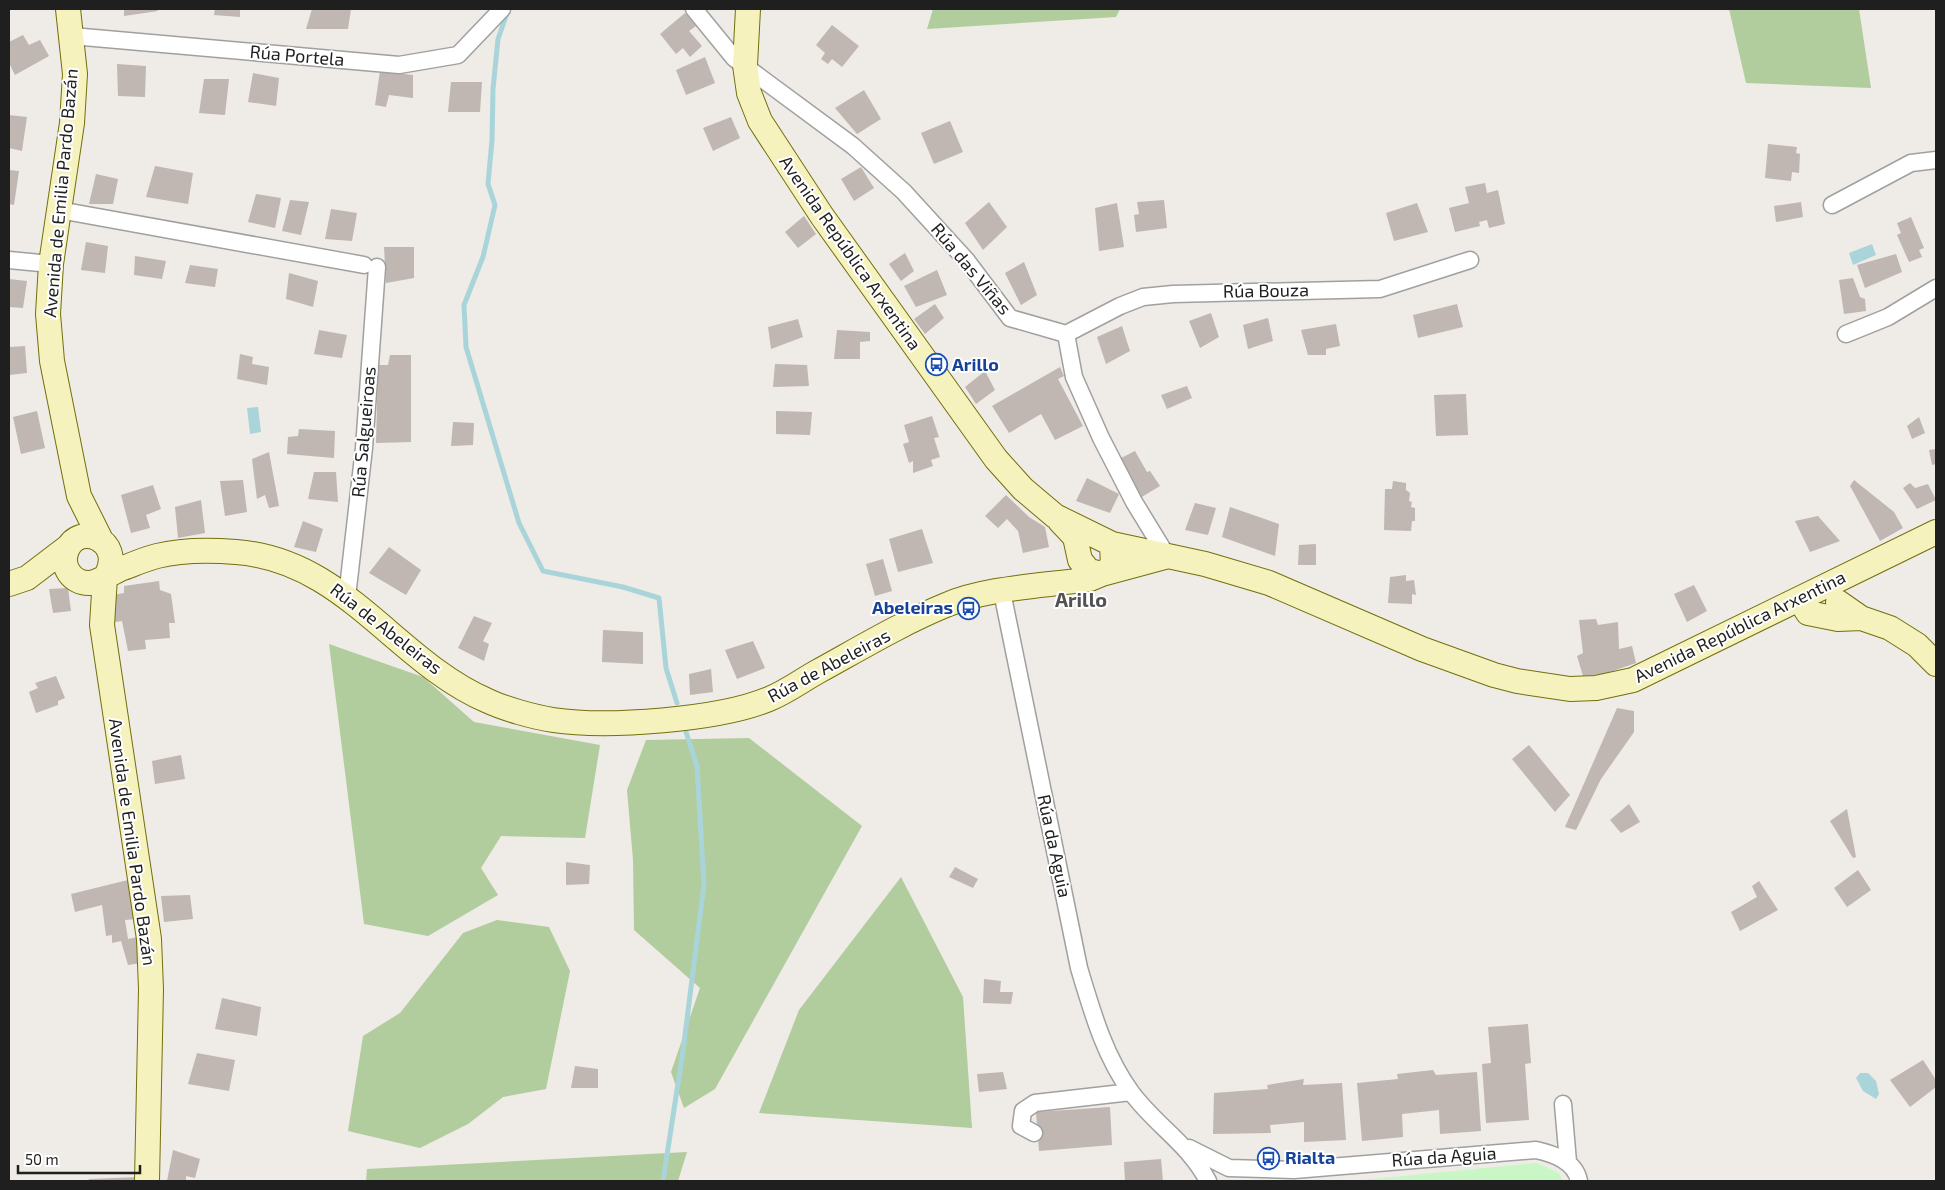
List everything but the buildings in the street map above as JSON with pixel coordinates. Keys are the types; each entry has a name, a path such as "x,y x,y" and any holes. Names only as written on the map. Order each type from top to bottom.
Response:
{"street":[{"name":"Avenida de Emilia Pardo Bazán","path":"68,9 75,74 72,123 51,264 48,314 52,361 79,496 104,542"},
{"name":"Rúa Portela","path":"72,36 399,65 458,55 502,9"},
{"name":"Rúa das Viñas","path":"694,9 730,55 853,146 904,192 967,261 1010,318 1066,334"},
{"name":"Avenida República Arxentina","path":"748,9 745,66 749,93 760,121 822,216 996,459 1023,489 1055,516 1075,537 1080,560"},
{"path":"1832,205 1911,163 1936,160"},
{"name":"Rúa Salgueiroas","path":"59,210 371,266 364,448 347,597"},
{"path":"9,260 51,264"},
{"name":"Rúa Bouza","path":"1066,334 1120,306 1143,297 1173,294 1380,289 1470,260"},
{"path":"1846,334 1888,317 1936,288"},
{"path":"1066,334 1074,377 1101,438 1134,502 1167,556"},
{"name":"Avenida de Emilia Pardo Bazán","path":"71,544 79,496"},
{"name":"Avenida República Arxentina","path":"1055,516 1108,542 1204,564 1261,580 1422,649 1494,675 1517,681 1570,689 1596,688 1633,680 1799,599 1830,601 1936,532"},
{"path":"86,536 104,542 112,559 106,575 95,582 77,580 18,581 71,544 86,536"},
{"name":"Rúa de Abeleiras","path":"104,542 122,551 158,556"},
{"path":"1080,560 1089,571 1102,574 1113,566 1108,542"},
{"name":"Rúa de Abeleiras","path":"1032,587 1108,542"},
{"path":"71,544 66,552 66,568 77,580"},
{"name":"Rúa de Abeleiras","path":"106,575 158,556 190,552 237,552 273,559 322,579 347,597 432,668 488,702 550,720 592,724 668,719 717,713 768,699 850,654 948,604 1002,592 1090,579 1102,574"},
{"name":"Avenida República Arxentina","path":"1102,574 1167,556"},
{"name":"Avenida de Emilia Pardo Bazán","path":"106,575 102,625 149,939 151,989 147,1181"},
{"name":"Avenida de Emilia Pardo Bazán","path":"77,580 88,595 102,625"},
{"name":"Rúa da Aguia","path":"1002,592 1079,968 1093,1015 1110,1057 1131,1092 1184,1146 1208,1181"},
{"path":"1799,599 1808,614 1830,601 1861,618 1890,628 1918,645 1936,664"},
{"path":"1034,1133 1022,1126 1023,1111 1035,1103 1131,1092"},
{"path":"1563,1104 1568,1162 1579,1181"},
{"name":"Rúa da Aguia","path":"1184,1146 1236,1175 1536,1150 1550,1153 1568,1162"},
{"name":"Rúa da Aguia","path":"1278,1181 1294,1170"}],"green space":[{"path":"933,9 1120,9 1116,17 927,29"},
{"path":"1729,9 1859,9 1871,88 1746,83"},
{"path":"329,644 423,677 474,722 600,745 585,838 501,836 481,868 498,895 428,936 364,924"},
{"path":"749,738 862,826 715,1089 684,1108 671,1072 700,988 634,930 633,860 627,790 646,740"},
{"path":"901,877 963,997 972,1128 759,1113 799,1010"},
{"path":"497,920 549,927 570,971 546,1089 503,1097 468,1124 420,1148 348,1131 363,1036 400,1013 463,933"},
{"path":"687,1152 678,1181 366,1181 367,1169"},
{"path":"1537,1163 1559,1173 1563,1181 1352,1181"}],"water":[{"path":"1872,244 1876,255 1853,265 1849,253"},
{"path":"258,407 261,432 250,434 247,408"},
{"path":"1860,1073 1868,1073 1876,1081 1879,1094 1876,1099 1863,1091 1856,1078"}],"waterway":[{"path":"506,16 498,39 493,89 492,140 488,184 495,205 483,257 464,305 466,347 519,523 543,571 623,587 659,598 666,668 677,703"},
{"path":"663,1181 683,1051 704,884 697,766 686,732"}],"place":[{"name":"Arillo","path":"936,365"},
{"name":"Abeleiras","path":"969,608"},
{"name":"Rialta","path":"1269,1158"}],"district":[{"name":"Arillo","path":"1081,600"}]}
